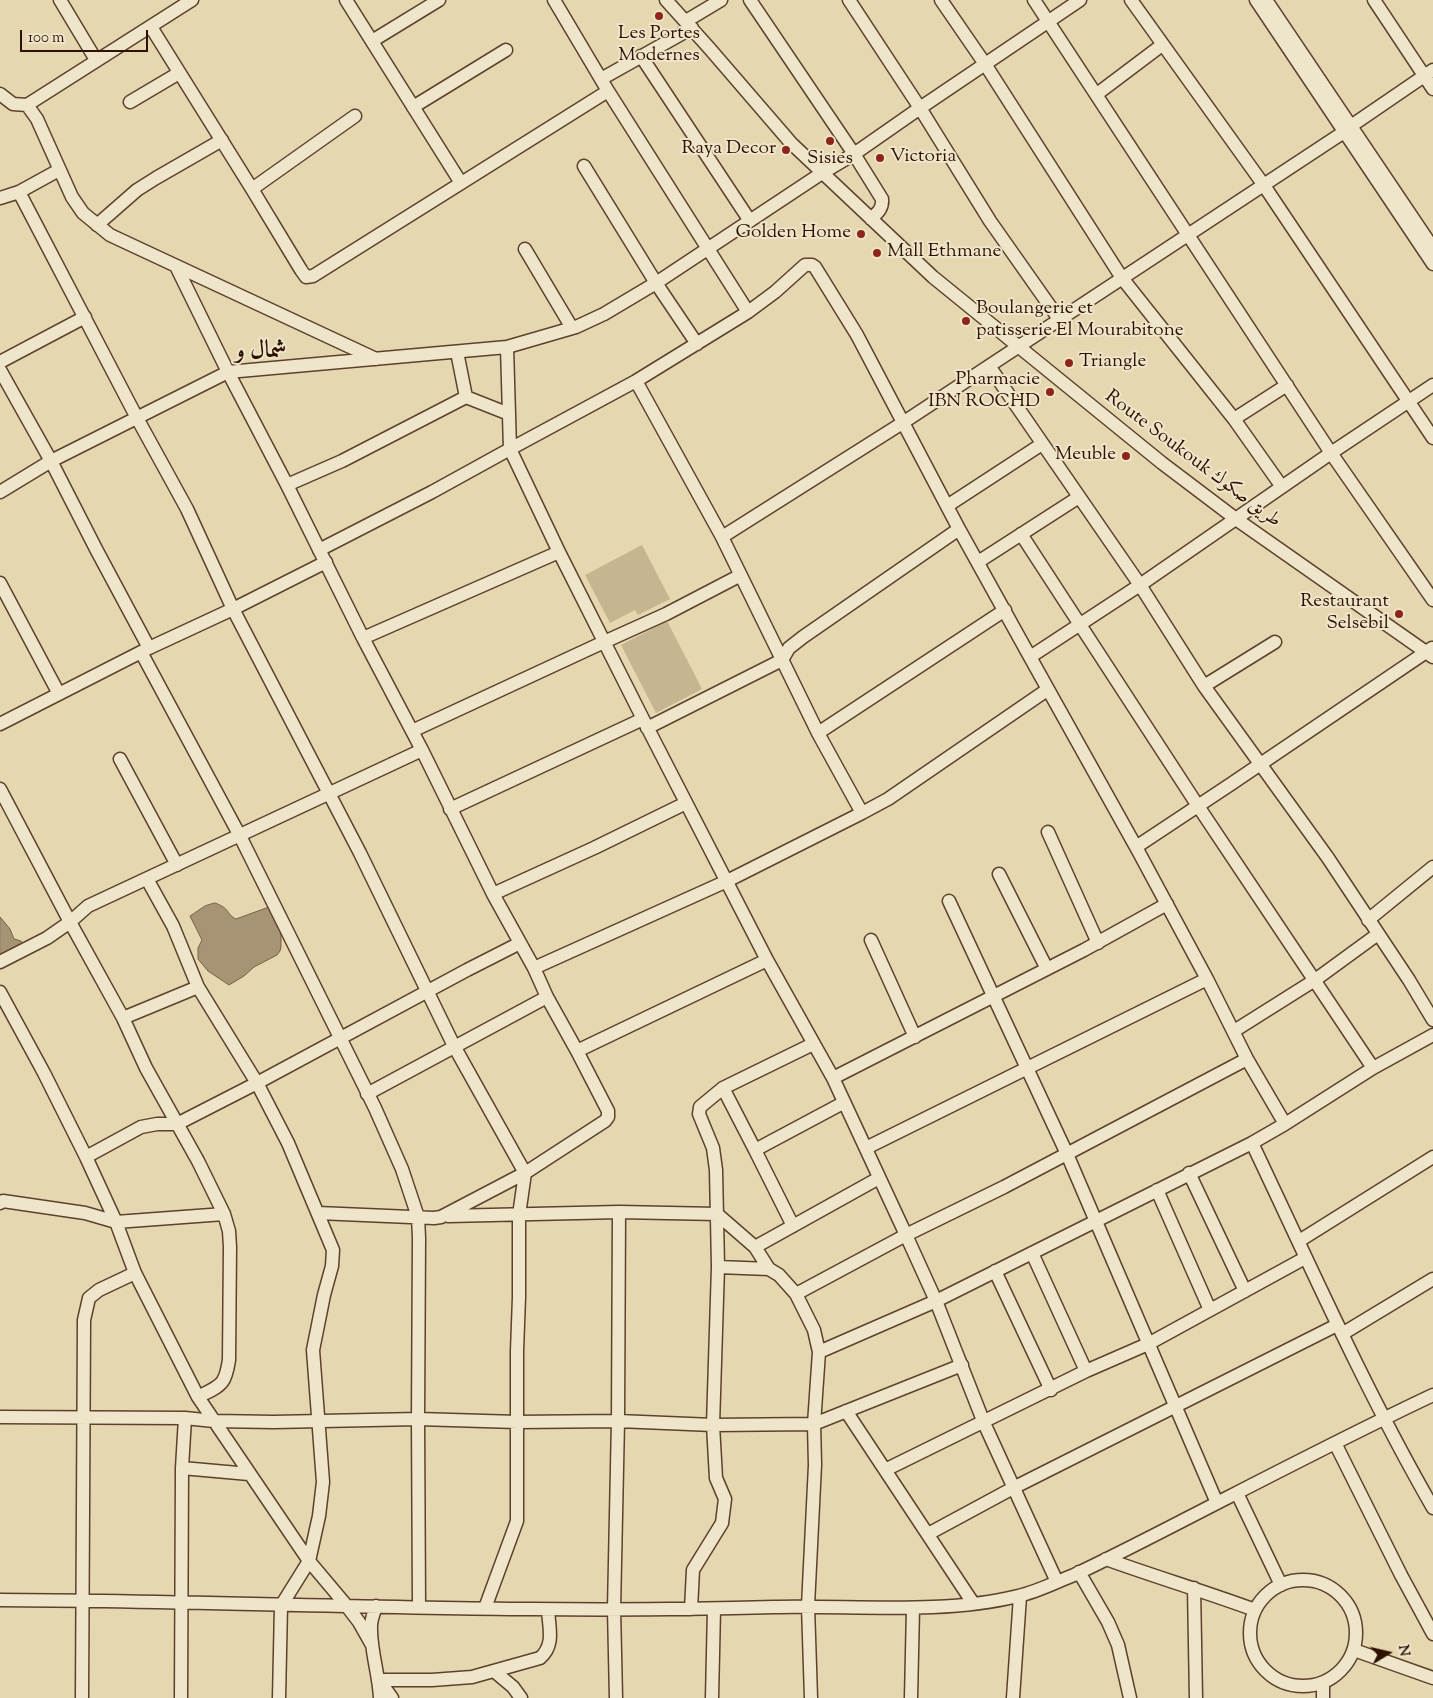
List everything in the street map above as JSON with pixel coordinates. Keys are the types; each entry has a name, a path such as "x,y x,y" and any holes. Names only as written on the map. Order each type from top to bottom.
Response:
{"street":[{"path":"60,0 96,60"},
{"path":"346,0 461,183"},
{"path":"372,42 439,0"},
{"path":"554,0 608,91 748,312"},
{"name":"Route Soukouk طريق صكوك","path":"666,0 689,24 791,143 933,277 1118,428 1236,519 1431,652"},
{"path":"601,79 641,56 721,0"},
{"path":"750,0 854,154 882,199 881,209 871,219"},
{"path":"849,0 920,108 990,220 1059,319"},
{"path":"941,0 1122,278 1234,419 1282,487"},
{"path":"1034,0 1332,453 1433,600"},
{"path":"0,492 51,461 228,372 507,347 572,328 604,314 854,154 1080,0"},
{"path":"1131,0 1263,184 1433,438"},
{"path":"1256,0 1433,248"},
{"path":"1266,0 1433,264"},
{"path":"1374,0 1429,73 1433,89"},
{"path":"0,94 14,104 27,105 150,27 184,2"},
{"path":"150,27 306,277 310,277 608,91"},
{"path":"1097,94 1162,45"},
{"path":"413,107 506,50"},
{"path":"641,56 750,221"},
{"path":"130,102 180,73"},
{"path":"722,537 904,422 1189,235 1429,73"},
{"path":"27,105 37,119 72,197 83,213 110,235 377,359"},
{"path":"252,189 356,116"},
{"path":"97,225 137,190 222,140"},
{"path":"584,166 697,344"},
{"path":"0,198 18,192 59,170"},
{"path":"18,192 85,317 136,418 187,509 233,609 330,794 454,1046 525,1173 520,1215 517,1422 518,1521 485,1608"},
{"path":"525,249 572,328"},
{"path":"319,550 432,492 636,381 748,312 805,265 815,266 858,335 959,529 1136,847 1207,979 1247,1059 1285,1124"},
{"path":"176,266 363,638 422,750 492,894 534,968 547,997 608,1111 608,1117 605,1121 525,1173 446,1216"},
{"path":"0,362 85,317"},
{"path":"507,347 510,449 645,724 767,960 833,1078 936,1301 984,1423 1058,1582"},
{"path":"457,352 466,397"},
{"path":"989,366 1140,586 1204,686 1328,858 1433,1020"},
{"path":"0,370 51,461 96,549 368,1094 402,1170 418,1217 420,1238 418,1419 419,1607"},
{"path":"636,381 722,537 818,734 862,813"},
{"path":"1234,419 1287,385"},
{"path":"1030,657 1140,586 1408,400 1433,385"},
{"path":"287,485 342,461 466,397 509,414"},
{"path":"947,506 1042,444"},
{"path":"978,562 1079,497"},
{"path":"450,809 551,763 645,724 782,660 789,648 798,640 959,529"},
{"path":"1021,534 1198,806 1373,1068"},
{"path":"363,638 559,552"},
{"path":"0,724 145,650 233,609 326,562"},
{"path":"412,731 666,614 740,576"},
{"path":"0,583 60,694"},
{"path":"818,734 1005,610"},
{"path":"1204,686 1275,642"},
{"path":"1136,847 1431,652"},
{"path":"534,968 727,881 888,799 1047,690"},
{"path":"0,962 47,938 70,922 88,906 422,750"},
{"path":"120,759 177,865"},
{"path":"0,790 122,1018 146,1068 198,1161 224,1214 229,1231 230,1248 229,1360 226,1376 222,1383 198,1397"},
{"path":"492,894 594,848 686,803"},
{"path":"1048,832 1098,943"},
{"path":"1368,920 1433,867"},
{"path":"1000,874 1047,970"},
{"path":"147,879 173,926 198,988 257,1083 288,1143 333,1250 332,1266 313,1350 323,1482 319,1516 309,1561 281,1606 279,1698"},
{"path":"949,901 1067,1154 1217,1503"},
{"path":"833,1078 1047,970 1167,904"},
{"path":"1234,1031 1314,980 1378,934"},
{"path":"871,940 915,1037"},
{"path":"86,1157 141,1127 157,1124 177,1124 520,943"},
{"path":"577,1051 767,960"},
{"path":"866,1148 1207,979"},
{"path":"122,1018 198,988"},
{"path":"0,992 44,1073 86,1157 116,1222 136,1273 198,1397 309,1561 359,1622 372,1645"},
{"path":"368,1094 547,997"},
{"path":"819,1352 936,1301 1252,1143 1373,1068 1433,1035"},
{"path":"691,1609 693,1570 722,1523 725,1499 716,1478 713,1424 718,1267 715,1159 713,1148 699,1114 700,1107 723,1088 814,1044"},
{"path":"796,1294 1247,1059"},
{"path":"723,1088 793,1226"},
{"path":"755,1150 843,1103"},
{"path":"1252,1143 1340,1330 1407,1463 1433,1508"},
{"path":"1298,1241 1433,1157"},
{"path":"1189,1173 1245,1291"},
{"path":"755,1247 879,1178"},
{"path":"1157,1190 1210,1310"},
{"path":"1,1201 85,1213 116,1222 224,1214"},
{"path":"318,1213 434,1218 446,1216 619,1212 717,1214 755,1247 769,1269 779,1275 796,1294 814,1330 819,1352 814,1424 815,1465 808,1606 811,1698"},
{"path":"616,1698 614,1609 618,1422 619,1212"},
{"path":"1032,1253 1086,1371"},
{"path":"886,1470 1051,1390 1086,1371 1148,1344 1305,1258"},
{"path":"718,1267 769,1269"},
{"path":"995,1271 1051,1390"},
{"path":"82,1698 84,1320 89,1298 99,1290 136,1273"},
{"path":"928,1534 1015,1487 1175,1408 1340,1330 1433,1279"},
{"path":"0,1417 185,1418 214,1421 274,1422 418,1419 517,1422 814,1424 962,1365"},
{"path":"0,1600 83,1600 281,1606 346,1605 548,1610 714,1609 808,1606 913,1608 973,1603 1020,1596 1058,1582 1433,1395"},
{"path":"846,1412 973,1603"},
{"path":"181,1698 182,1468 185,1418"},
{"path":"1335,1443 1400,1575 1433,1634"},
{"path":"182,1468 249,1474"},
{"path":"1237,1493 1280,1584"},
{"path":"1106,1559 1255,1610"},
{"path":"1079,1572 1108,1622 1118,1645 1130,1698"},
{"path":"1294,1580 1321,1583 1333,1589 1344,1598 1351,1610 1355,1623 1356,1637 1354,1650 1342,1670 1333,1678 1323,1683 1307,1687 1291,1686 1276,1680 1264,1670 1255,1657 1250,1641 1250,1625 1255,1610 1261,1599 1280,1584 1294,1580"},
{"path":"1194,1588 1196,1698"},
{"path":"1013,1698 1020,1596"},
{"path":"376,1606 371,1626 380,1698"},
{"path":"911,1698 913,1608"},
{"path":"712,1698 714,1609"},
{"path":"379,1680 432,1680 472,1677 540,1658 548,1651 550,1640 548,1610"},
{"path":"1354,1650 1433,1678"},
{"path":"494,1672 513,1687 521,1698"},
{"path":"379,1680 392,1698"},
{"path":"1323,1683 1323,1698"}],"shaded area":[{"path":"642,545 670,599 638,615 635,610 610,623 585,575"},
{"path":"667,621 702,689 656,713 621,645"},
{"path":"215,903 226,909 236,919 269,907 281,926 281,947 277,955 254,967 229,985 208,971 198,959 198,948 202,940 190,916 205,906"},
{"path":"0,917 10,929 14,939 24,944 0,958"}],"place":[{"name":"Les Portes Modernes","path":"659,16"},
{"name":"Sisies","path":"830,141"},
{"name":"Raya Decor","path":"786,150"},
{"name":"Victoria","path":"880,158"},
{"name":"Golden Home","path":"861,234"},
{"name":"Mall Ethmane","path":"877,253"},
{"name":"Boulangerie et patisserie El Mourabitone","path":"966,321"},
{"name":"Triangle","path":"1069,363"},
{"name":"Pharmacie IBN ROCHD","path":"1050,392"},
{"name":"Meuble","path":"1126,456"},
{"name":"Restaurant Selsebil","path":"1399,614"}],"district":[{"name":"شمال و","path":"261,353"}]}
